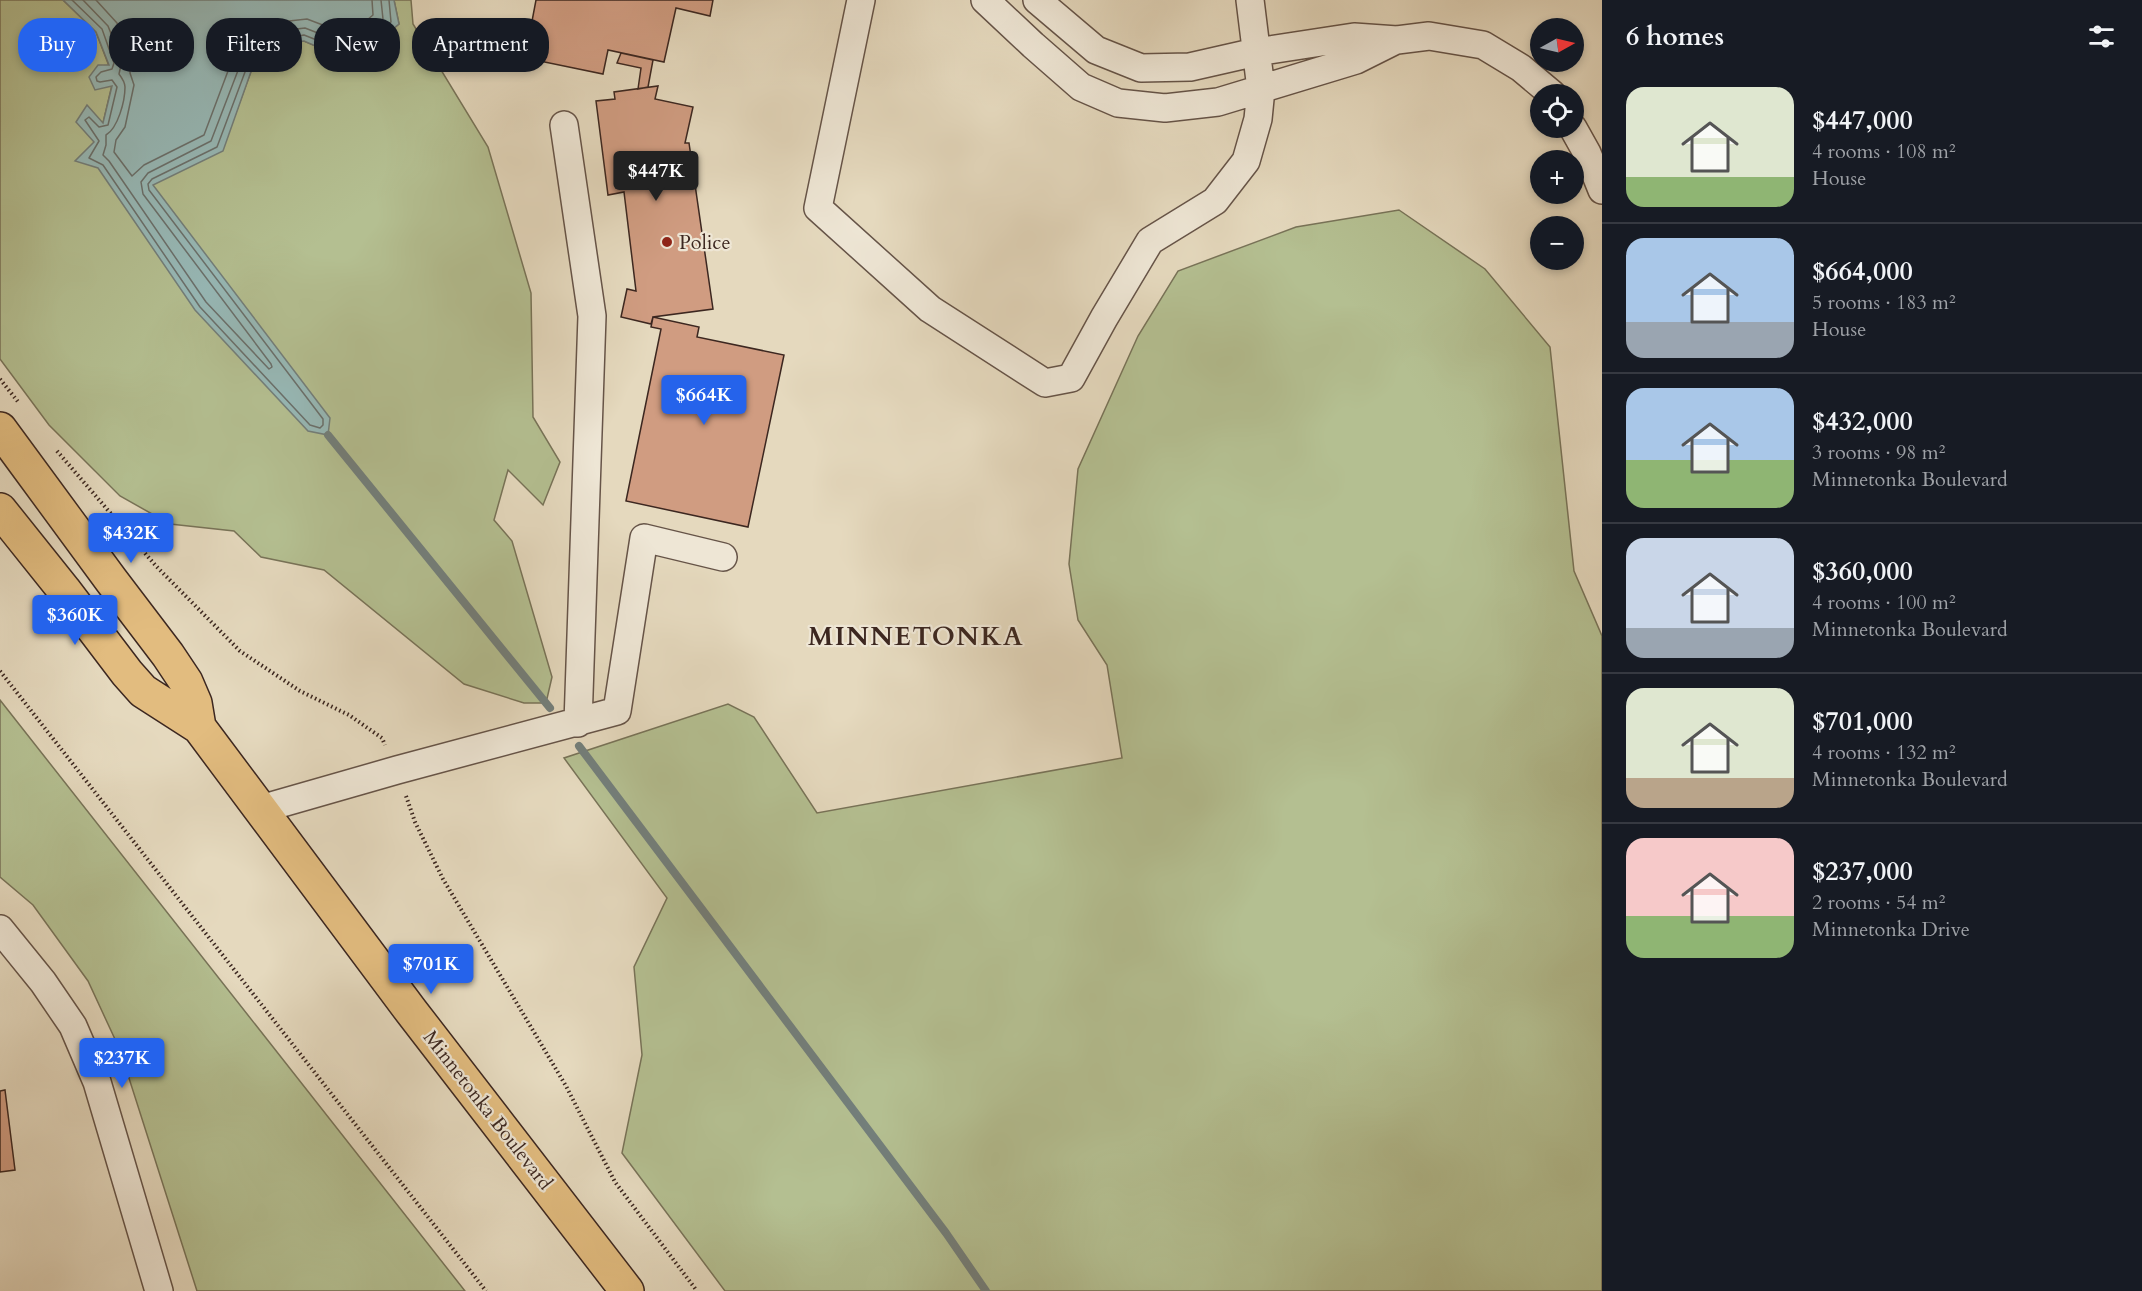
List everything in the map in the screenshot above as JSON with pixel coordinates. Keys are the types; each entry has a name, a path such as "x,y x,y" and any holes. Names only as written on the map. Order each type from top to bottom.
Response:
{"main road":[{"name":"Minnetonka Boulevard","path":"13,420 111,580 186,682 195,703 199,727"},
{"name":"Minnetonka Boulevard","path":"0,510 143,691 199,727 411,1011 627,1291"}],"street":[{"path":"861,0 818,208 930,309 1045,383 1071,378 1150,241 1215,201 1246,161 1258,119 1261,89 1250,0"},
{"path":"985,0 1081,87 1118,103 1165,108 1218,102 1356,60 1397,39"},
{"path":"1037,0 1096,50 1141,68 1190,67 1256,52 1354,37 1397,39 1429,36 1483,45 1521,68 1540,84"},
{"path":"564,124 592,316 578,723"},
{"path":"1579,138 1602,190"},
{"path":"261,809 617,711 644,538 723,557"},
{"path":"0,929 43,981 73,1026 97,1082 159,1291"}],"path":[{"path":"0,379 13,420"},
{"path":"51,444 156,566 240,651 300,691 349,715 382,738 397,770 415,822 443,879 566,1086 615,1182 697,1291"},
{"path":"0,671 486,1291"}],"green space":[{"path":"0,0 63,0 82,18 18,18 18,72 97,72 97,35 109,66 112,85 103,123 76,122 222,151 251,72 302,72 302,41 314,45 314,72 400,72 400,18 398,18 394,0 411,0 412,72 442,72 488,147 531,293 533,417 560,462 543,505 508,470 494,520 512,541 552,677 546,703 524,703 464,684 324,570 261,557 234,531 170,524 120,496 49,425 0,359"},
{"path":"1399,210 1485,269 1550,347 1574,571 1602,636 1602,1291 725,1291 622,1153 642,1055 634,967 667,898 564,758 728,704 754,717 817,813 1122,758 1107,665 1078,620 1069,564 1078,469 1138,336 1178,271 1296,227"},
{"path":"0,700 465,1291 197,1291 120,1050 88,981 33,905 0,877"}],"water":[{"path":"63,0 394,0 398,18 314,18 314,45 302,41 302,18 206,18 206,72 251,72 223,151 153,185 330,418 328,435 308,431 195,310 98,168 75,161 94,142 76,122 87,105 103,123 112,86 95,90 89,77 93,72 97,72 98,65 109,65 97,35 97,18 82,18"}],"building":[{"path":"536,0 713,0 710,16 676,8 664,62 608,50 603,74 549,63 549,18 533,18"},
{"path":"621,53 653,60 648,87 638,89 641,68 617,63"},
{"name":"Police","path":"658,86 655,99 693,107 685,143 689,143 713,309 653,317 651,324 621,317 627,289 636,291 624,192 608,195 596,101 615,99 614,92"},
{"path":"653,317 699,327 697,337 784,355 748,527 626,501 661,329 651,327"},
{"path":"5,1090 15,1170 0,1172 0,1091"}],"waterway":[{"path":"328,435 550,708"},
{"path":"579,746 946,1233 986,1291"}],"place":[{"name":"Police","path":"667,242"}],"district":[{"name":"MINNETONKA","path":"916,636"}]}
